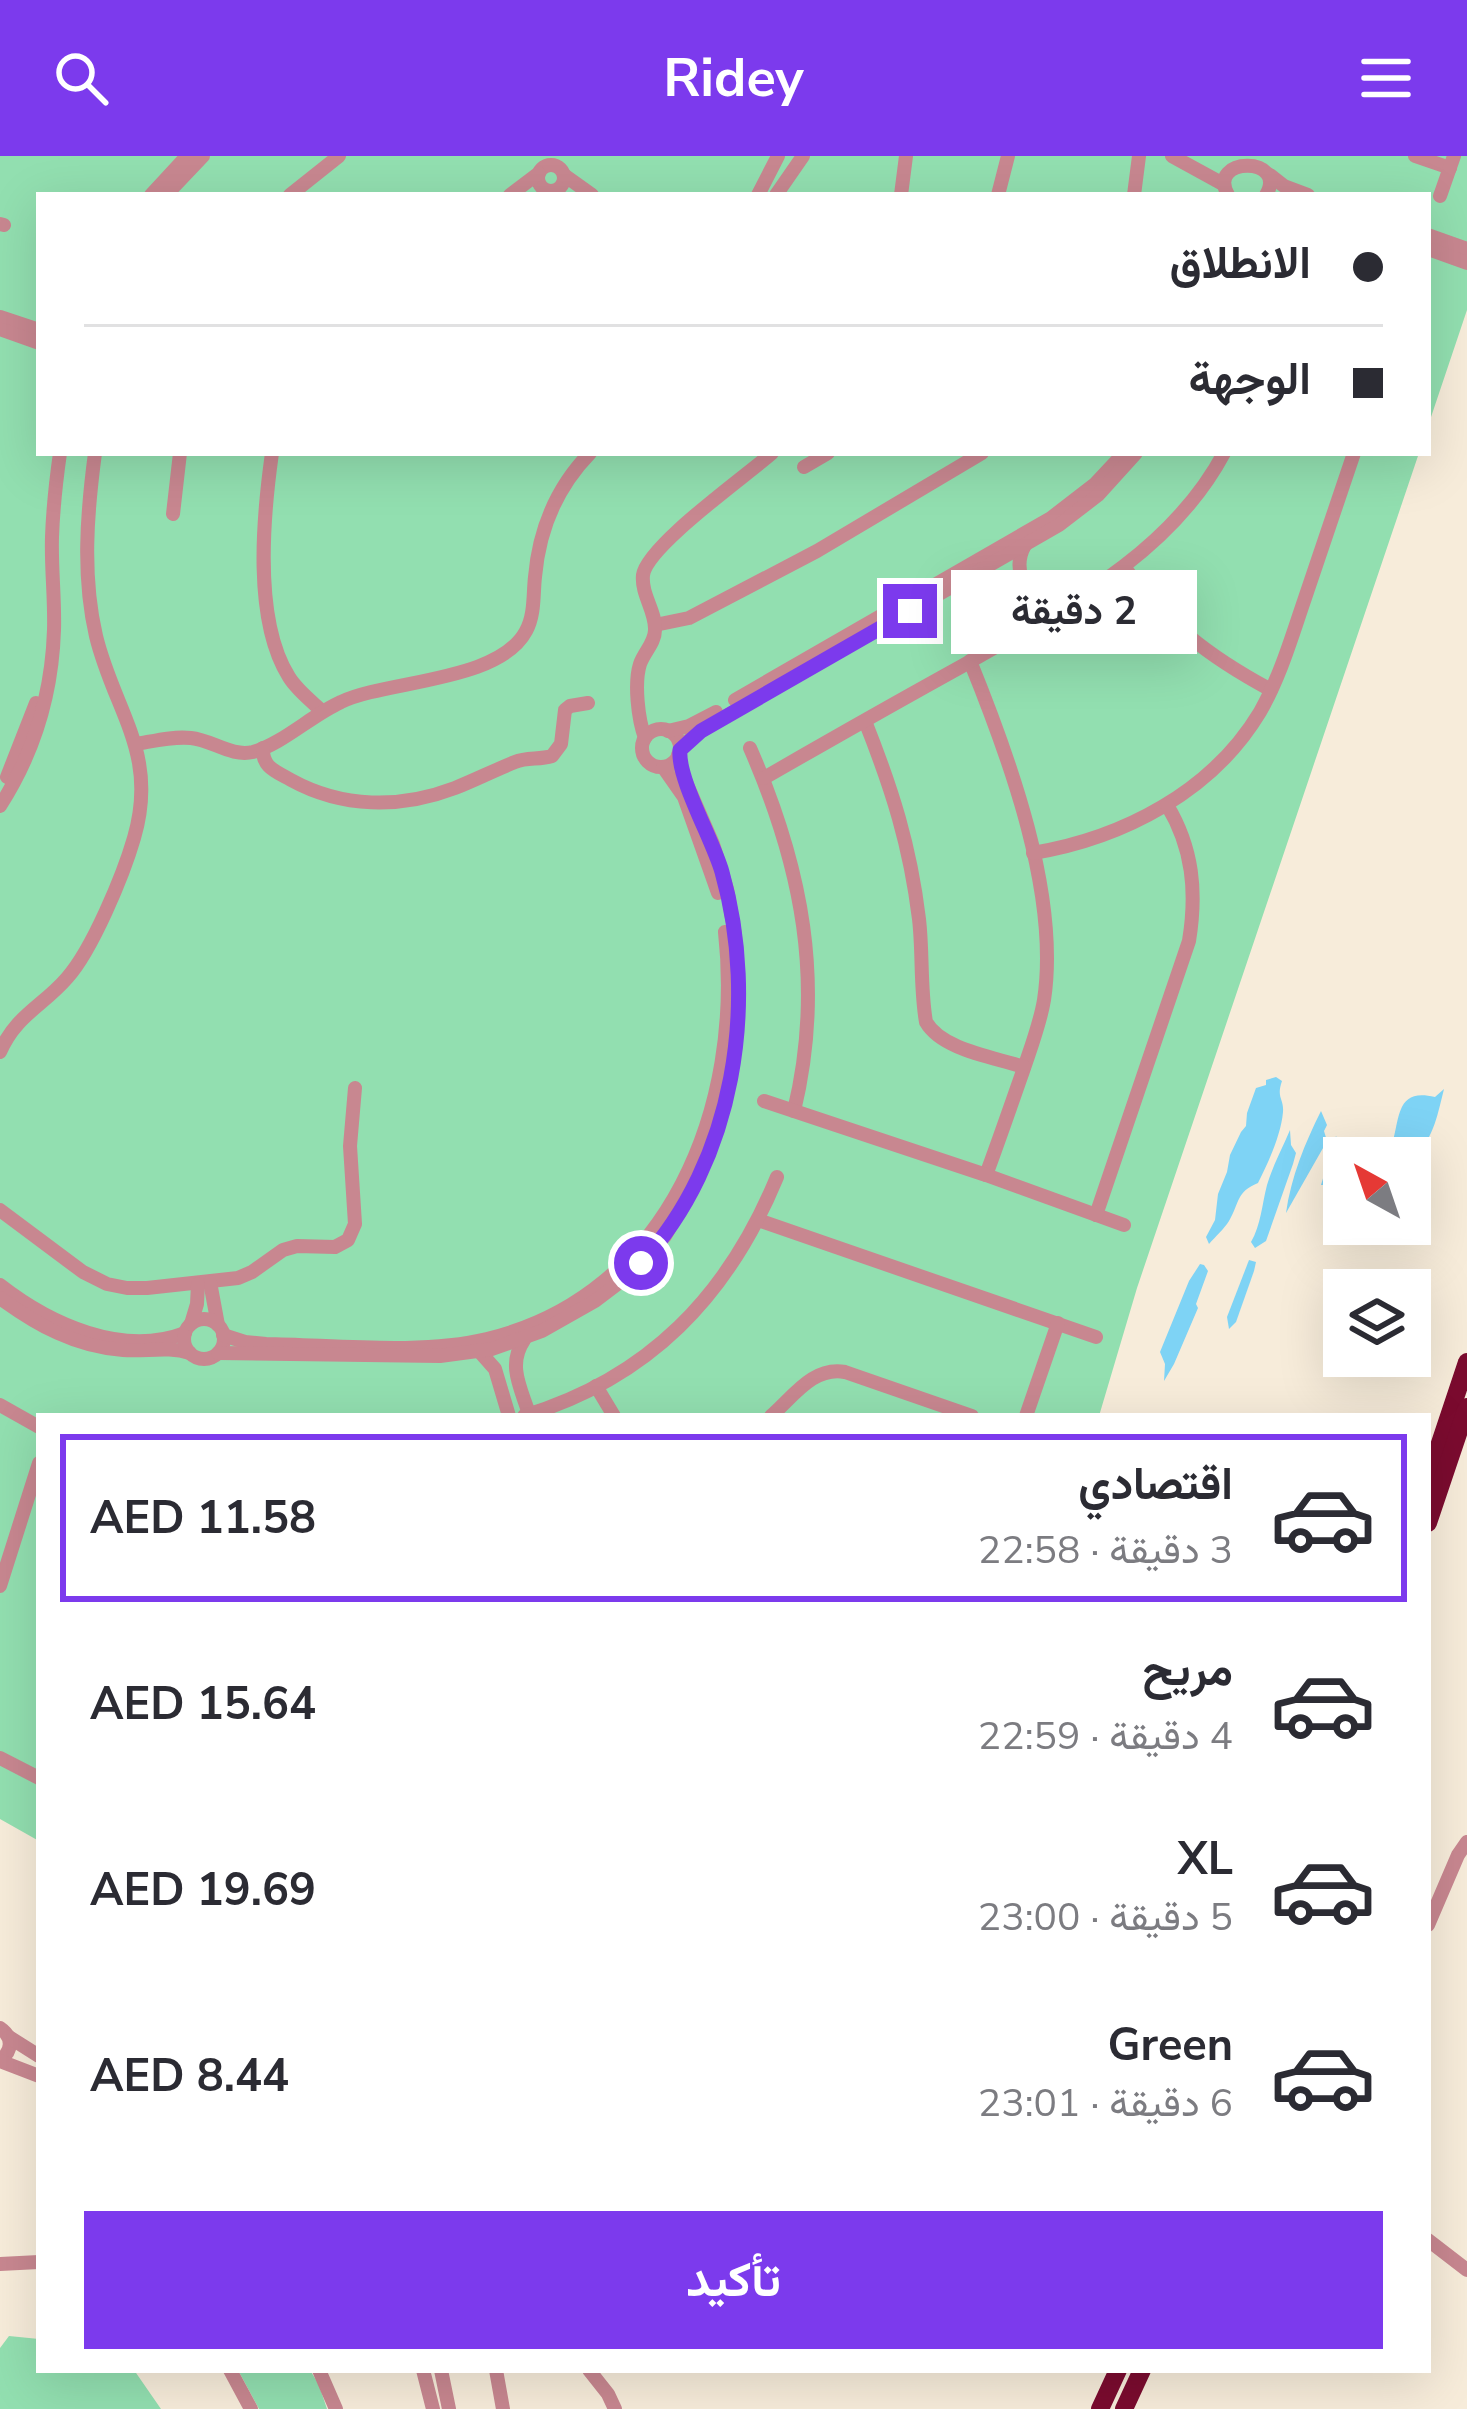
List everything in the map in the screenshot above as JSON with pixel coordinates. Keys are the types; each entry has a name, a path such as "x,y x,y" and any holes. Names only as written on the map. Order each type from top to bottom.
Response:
{"highway":[{"path":"1431,1470 1467,1362"},
{"path":"1431,1514 1467,1407"},
{"path":"1100,2409 1117,2373"},
{"path":"1124,2409 1141,2373"}],"street":[{"path":"155,192 187,156"},
{"path":"169,192 203,156"},
{"path":"294,192 339,156"},
{"path":"760,192 778,156"},
{"path":"778,192 803,156"},
{"path":"901,192 905,156"},
{"path":"999,192 1007,156"},
{"path":"1134,192 1139,156"},
{"path":"1172,156 1225,191 1227,169 1240,157 1250,157 1264,164 1284,186 1300,192"},
{"path":"1415,156 1452,162 1440,196"},
{"path":"551,166 563,183 557,191 538,180 551,166"},
{"path":"514,192 551,166"},
{"path":"551,166 588,192"},
{"path":"1431,237 1467,249"},
{"path":"1431,250 1467,262"},
{"path":"0,317 36,329"},
{"path":"0,329 36,342"},
{"path":"0,789 25,737 40,682 45,634 44,523 55,456"},
{"path":"0,806 35,737 50,676 55,628 55,456"},
{"path":"0,1052 16,1023 79,963 139,819 136,744 97,640 89,596 88,527 95,456"},
{"path":"173,514 180,456"},
{"path":"272,456 265,549 270,622 292,682 327,709"},
{"path":"136,744 186,737 237,753 263,748 327,709 463,679 504,661 524,646 537,624 545,559 557,516 592,456"},
{"path":"646,738 640,724 638,671 655,625 644,586 650,559 768,456"},
{"path":"804,467 823,456"},
{"path":"655,625 689,618 817,551 977,456"},
{"path":"1121,456 1081,496 1035,528 694,724 652,732 643,748 645,758 663,767 672,763 701,731 1025,545 1085,506 1133,456"},
{"path":"764,778 1029,628 1124,567 1179,517 1222,456"},
{"path":"1033,853 1112,833 1167,805 1241,739 1283,662 1353,456"},
{"path":"1025,545 1019,556 1019,574 1046,618"},
{"path":"1124,567 1149,599 1200,647 1271,690"},
{"path":"978,572 1002,582 1029,628"},
{"path":"970,661 1002,742 1033,853 1046,982 1037,1029 986,1175"},
{"path":"0,1298 46,1328 84,1343 128,1351 170,1349 204,1359 218,1353 440,1356 480,1352 527,1337 595,1301 628,1276 675,1221 712,1142 727,1092 739,1004 735,935 721,866 682,773 676,736 640,703"},
{"path":"263,748 266,765 316,793 352,802 402,801 443,792 518,760 552,756 562,741 566,710 587,704"},
{"path":"865,721 897,804 908,848 920,926 926,1022 940,1039 1024,1067"},
{"path":"750,748 797,884 808,970 808,1022 794,1111"},
{"path":"0,1285 53,1319 99,1335 168,1339 205,1319 244,1342 423,1347 483,1340 521,1328 574,1303 620,1268 659,1224 691,1165 722,1062 729,997 726,935 717,889 684,797 663,767"},
{"path":"1096,1215 1189,941 1192,875 1182,833 1167,805"},
{"path":"0,1210 83,1272 107,1284 137,1288 245,1276 283,1250 335,1247 351,1235 356,1224 350,1146 355,1088"},
{"path":"764,1101 1124,1225"},
{"path":"531,1413 596,1386 656,1347 698,1308 734,1263 777,1177"},
{"path":"758,1220 1096,1336"},
{"path":"204,1283 221,1330 223,1345 218,1353"},
{"path":"190,1353 184,1344 204,1283"},
{"path":"1028,1413 1058,1323"},
{"path":"526,1413 515,1357 527,1337"},
{"path":"480,1352 495,1369 508,1413"},
{"path":"774,1413 813,1378 832,1370 963,1413"},
{"path":"502,1389 519,1384"},
{"path":"596,1386 612,1413"},
{"path":"0,1405 36,1424"},
{"path":"0,1586 36,1472"},
{"path":"0,1758 36,1776"},
{"path":"1431,1918 1467,1842"},
{"path":"4,2033 36,2054"},
{"path":"4,2033 8,2054 0,2061 36,2075"},
{"path":"1431,2242 1467,2270"},
{"path":"0,2264 36,2262"},
{"path":"232,2373 251,2409"},
{"path":"320,2373 336,2409"},
{"path":"424,2373 433,2409"},
{"path":"442,2373 449,2409"},
{"path":"497,2373 503,2409"},
{"path":"591,2373 614,2409"}],"green space":[{"path":"0,156 1467,156 1467,310 1431,417 1431,192 36,192 36,456 1418,456 1137,1288 1100,1413 36,1413 36,1839 0,1819"},
{"path":"9,2336 36,2339 36,2373 136,2373 161,2409 0,2409 0,2348"},
{"path":"240,2373 312,2373 327,2409 259,2409"}],"water":[{"path":"1276,1077 1282,1081 1283,1112 1274,1149 1258,1183 1242,1194 1229,1221 1209,1244 1206,1237 1215,1220 1218,1194 1256,1088"},
{"path":"1444,1089 1428,1137 1394,1137 1407,1100 1435,1097"},
{"path":"1321,1111 1327,1125 1323,1148 1286,1213 1291,1186"},
{"path":"1290,1130 1296,1153 1293,1164 1266,1241 1255,1248 1251,1242 1267,1185"},
{"path":"1249,1260 1256,1262 1254,1271 1236,1322 1229,1329 1227,1317"},
{"path":"1200,1264 1208,1271 1198,1308 1164,1381 1160,1352"}],"route":[{"path":"641,1263 675,1221 703,1166 727,1092 739,1004 732,912 721,866 682,773 680,750 701,731 910,611"}]}
